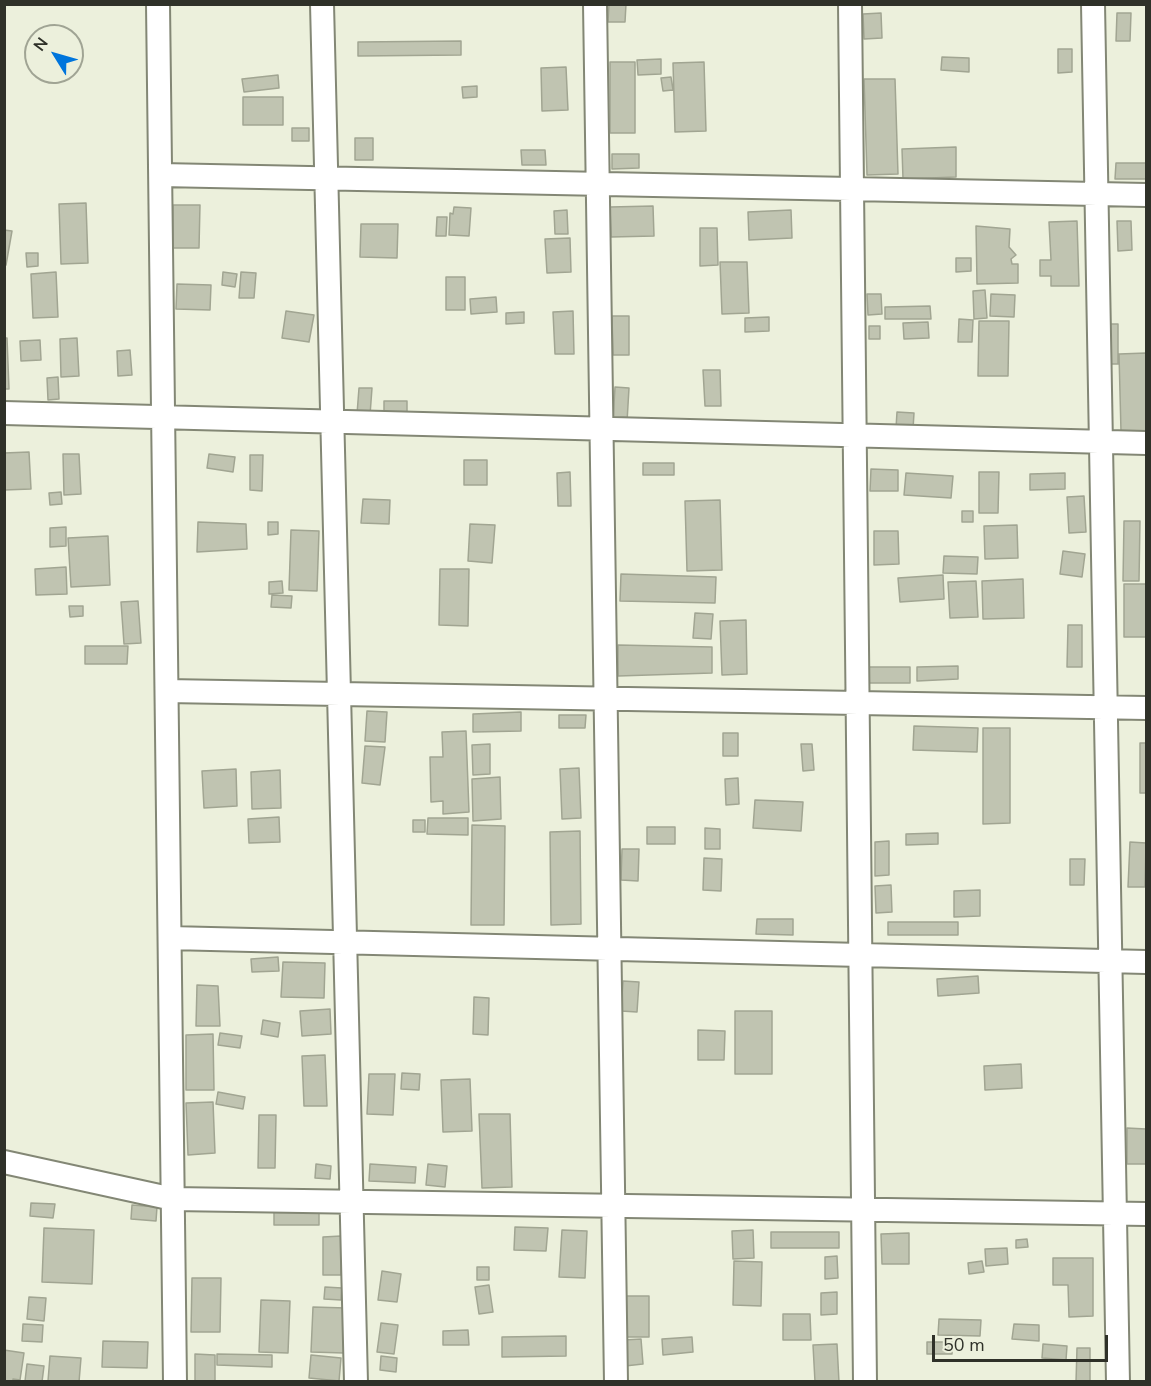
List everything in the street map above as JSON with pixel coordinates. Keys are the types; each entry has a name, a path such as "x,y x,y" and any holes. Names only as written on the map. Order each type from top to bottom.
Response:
{"street":[{"path":"159,4 175,1382"},
{"path":"322,4 356,1382"},
{"path":"595,4 616,1382"},
{"path":"850,4 865,1382"},
{"path":"1093,4 1118,1382"},
{"path":"161,174 1146,195"},
{"path":"4,413 1146,443"},
{"path":"166,691 1146,708"},
{"path":"170,938 1146,962"},
{"path":"4,1162 173,1199 1146,1214"}],"building":[{"path":"609,4 626,4 625,22 608,22"},
{"path":"881,13 882,38 864,39 863,14"},
{"path":"1117,13 1131,13 1130,41 1116,41"},
{"path":"461,41 461,55 358,56 358,42"},
{"path":"1058,49 1072,49 1072,72 1058,73"},
{"path":"942,57 969,58 969,72 941,70"},
{"path":"661,59 661,74 638,75 637,60"},
{"path":"610,62 635,62 635,133 610,133"},
{"path":"704,62 706,131 675,132 673,63"},
{"path":"566,67 568,110 542,111 541,68"},
{"path":"278,75 279,88 244,92 242,79"},
{"path":"671,77 673,90 663,91 661,78"},
{"path":"864,79 895,79 898,174 867,175"},
{"path":"477,86 477,97 463,98 462,87"},
{"path":"243,97 283,97 283,125 243,125"},
{"path":"292,128 309,128 309,141 292,141"},
{"path":"355,138 373,138 373,160 355,160"},
{"path":"956,147 956,177 903,179 902,149"},
{"path":"521,150 545,150 546,165 522,165"},
{"path":"612,154 639,154 639,168 612,169"},
{"path":"1116,163 1146,163 1146,179 1115,179"},
{"path":"86,203 88,263 61,264 59,204"},
{"path":"173,205 200,205 199,248 173,248"},
{"path":"653,206 654,236 611,237 610,207"},
{"path":"454,207 471,208 469,236 449,235 450,213 453,214"},
{"path":"567,210 568,234 555,234 554,211"},
{"path":"791,210 792,238 749,240 748,212"},
{"path":"437,217 447,217 446,236 436,236"},
{"path":"1077,221 1079,286 1051,286 1051,276 1040,276 1040,260 1051,260 1049,222"},
{"path":"1117,221 1131,221 1132,250 1118,251"},
{"path":"361,224 398,224 397,258 360,257"},
{"path":"976,226 1010,229 1009,247 1016,255 1011,259 1012,264 1018,264 1018,283 977,284"},
{"path":"700,228 717,228 718,265 700,266"},
{"path":"4,230 12,231 6,265 4,265"},
{"path":"570,238 571,272 547,273 545,239"},
{"path":"26,253 38,253 38,266 27,267"},
{"path":"956,258 971,258 971,271 956,272"},
{"path":"720,262 747,262 749,313 722,314"},
{"path":"56,272 58,317 33,318 31,274"},
{"path":"223,272 237,274 235,287 222,285"},
{"path":"241,272 256,273 254,298 239,298"},
{"path":"446,277 465,277 465,310 446,310"},
{"path":"177,284 211,285 210,310 176,309"},
{"path":"985,290 987,318 974,319 973,291"},
{"path":"867,294 881,294 882,314 868,315"},
{"path":"991,294 1015,295 1014,317 990,316"},
{"path":"496,297 497,312 471,314 470,299"},
{"path":"930,306 931,319 885,319 885,307"},
{"path":"286,311 314,315 309,342 282,338"},
{"path":"573,311 574,354 555,354 553,312"},
{"path":"524,312 524,323 506,324 506,313"},
{"path":"612,316 629,316 629,355 613,355"},
{"path":"769,317 769,331 745,332 745,318"},
{"path":"959,319 973,320 972,342 958,342"},
{"path":"979,321 1009,321 1008,376 978,376"},
{"path":"928,322 929,338 904,339 903,323"},
{"path":"1109,324 1118,324 1118,364 1109,364"},
{"path":"869,326 880,326 880,339 869,339"},
{"path":"4,338 7,338 9,389 4,389"},
{"path":"77,338 79,376 61,377 60,339"},
{"path":"40,340 41,360 21,361 20,341"},
{"path":"130,350 132,375 118,376 117,351"},
{"path":"1146,353 1146,431 1121,432 1119,354"},
{"path":"703,370 720,370 721,406 705,406"},
{"path":"58,377 59,399 48,400 47,378"},
{"path":"615,387 629,388 627,422 613,421"},
{"path":"359,388 372,388 370,415 357,414"},
{"path":"384,401 407,401 407,414 384,415"},
{"path":"897,412 914,413 913,429 896,428"},
{"path":"29,452 31,489 4,490 4,453"},
{"path":"63,454 79,454 81,494 64,495"},
{"path":"209,454 235,457 233,472 207,468"},
{"path":"250,455 263,455 262,491 250,490"},
{"path":"464,460 487,460 487,485 464,485"},
{"path":"643,463 674,463 674,475 643,475"},
{"path":"871,469 898,470 898,491 870,491"},
{"path":"570,472 571,506 558,506 557,473"},
{"path":"979,472 999,472 998,513 979,513"},
{"path":"906,473 953,476 951,498 904,495"},
{"path":"1065,473 1065,489 1030,490 1030,474"},
{"path":"61,492 62,504 50,505 49,493"},
{"path":"1084,496 1086,532 1069,533 1067,497"},
{"path":"363,499 390,500 389,524 361,523"},
{"path":"720,500 722,570 687,571 685,501"},
{"path":"962,511 973,511 973,522 962,522"},
{"path":"1124,521 1140,521 1139,581 1123,581"},
{"path":"198,522 246,524 247,549 197,552"},
{"path":"268,522 278,522 278,534 268,535"},
{"path":"470,524 495,525 492,563 468,561"},
{"path":"1017,525 1018,558 985,559 984,526"},
{"path":"66,527 66,546 50,547 50,528"},
{"path":"291,530 319,531 317,591 289,590"},
{"path":"874,531 898,531 899,564 874,565"},
{"path":"108,536 110,585 71,587 68,538"},
{"path":"1063,551 1085,554 1082,577 1060,574"},
{"path":"944,556 978,557 977,574 943,573"},
{"path":"66,567 67,594 36,595 35,569"},
{"path":"440,569 469,569 468,626 439,625"},
{"path":"621,574 716,577 715,603 620,601"},
{"path":"943,575 944,599 900,602 898,578"},
{"path":"1023,579 1024,618 983,619 982,581"},
{"path":"282,581 283,593 269,594 269,582"},
{"path":"976,581 978,617 950,618 948,582"},
{"path":"1124,584 1146,584 1146,637 1124,637"},
{"path":"272,595 292,596 291,608 271,607"},
{"path":"138,601 141,643 124,644 121,602"},
{"path":"69,606 83,606 83,616 70,617"},
{"path":"695,613 713,614 711,639 693,638"},
{"path":"746,620 747,674 722,675 720,621"},
{"path":"1068,625 1082,625 1082,667 1067,667"},
{"path":"618,645 712,647 712,673 618,676"},
{"path":"85,646 128,646 127,664 85,664"},
{"path":"958,666 958,679 917,681 917,667"},
{"path":"867,667 910,667 910,683 866,683"},
{"path":"367,711 387,712 385,742 365,741"},
{"path":"521,712 521,731 473,732 473,714"},
{"path":"559,715 586,715 585,728 559,728"},
{"path":"914,726 978,728 977,752 913,750"},
{"path":"983,728 1010,728 1010,823 983,824"},
{"path":"466,731 469,812 443,814 443,801 431,802 430,757 443,757 442,732"},
{"path":"723,733 738,733 738,756 723,756"},
{"path":"1140,743 1146,743 1146,793 1140,793"},
{"path":"490,744 490,774 473,775 472,745"},
{"path":"801,744 812,744 814,770 803,771"},
{"path":"365,746 385,747 380,785 362,783"},
{"path":"579,768 581,818 562,819 560,769"},
{"path":"236,769 237,806 204,808 202,771"},
{"path":"280,770 281,808 252,809 251,772"},
{"path":"500,777 501,819 473,821 472,779"},
{"path":"738,778 739,804 726,805 725,779"},
{"path":"755,800 803,802 801,831 753,828"},
{"path":"279,817 280,842 249,843 248,819"},
{"path":"428,818 468,818 468,835 427,834"},
{"path":"413,820 425,820 425,832 413,832"},
{"path":"472,825 505,826 504,925 471,925"},
{"path":"647,827 675,827 675,844 647,844"},
{"path":"705,828 720,829 720,849 705,849"},
{"path":"580,831 581,924 551,925 550,832"},
{"path":"938,833 938,844 906,845 906,834"},
{"path":"889,841 889,875 875,876 875,842"},
{"path":"1130,842 1146,843 1145,887 1128,887"},
{"path":"622,849 639,849 638,881 621,880"},
{"path":"704,858 722,859 721,891 703,890"},
{"path":"1070,859 1085,859 1084,885 1070,885"},
{"path":"891,885 892,912 876,913 875,886"},
{"path":"980,890 980,916 954,917 954,891"},
{"path":"757,919 793,919 793,935 756,934"},
{"path":"888,922 958,922 958,935 888,935"},
{"path":"278,957 279,971 252,972 251,959"},
{"path":"283,962 325,963 324,998 281,997"},
{"path":"978,976 979,993 938,996 937,979"},
{"path":"623,981 639,982 637,1012 621,1011"},
{"path":"197,985 218,986 220,1026 196,1026"},
{"path":"474,997 489,998 488,1035 473,1034"},
{"path":"330,1009 331,1034 302,1036 300,1011"},
{"path":"735,1011 772,1011 772,1074 735,1074"},
{"path":"263,1020 280,1023 278,1037 261,1034"},
{"path":"698,1030 725,1031 724,1060 698,1060"},
{"path":"220,1033 242,1036 240,1048 218,1045"},
{"path":"213,1034 214,1090 186,1090 186,1035"},
{"path":"325,1055 327,1106 304,1106 302,1056"},
{"path":"1021,1064 1022,1088 985,1090 984,1066"},
{"path":"402,1073 420,1074 419,1090 401,1089"},
{"path":"369,1074 395,1074 393,1115 367,1114"},
{"path":"470,1079 472,1131 443,1132 441,1080"},
{"path":"218,1092 245,1097 243,1109 216,1104"},
{"path":"213,1102 215,1153 188,1155 186,1103"},
{"path":"479,1114 510,1114 512,1187 482,1188"},
{"path":"259,1115 276,1115 275,1168 258,1168"},
{"path":"1127,1128 1146,1129 1146,1164 1127,1164"},
{"path":"316,1164 331,1166 330,1179 315,1178"},
{"path":"370,1164 416,1167 415,1183 369,1181"},
{"path":"428,1164 447,1166 445,1187 426,1185"},
{"path":"31,1203 55,1204 53,1218 30,1216"},
{"path":"132,1205 157,1207 156,1221 131,1219"},
{"path":"274,1209 319,1209 319,1225 274,1225"},
{"path":"515,1227 548,1228 546,1251 514,1250"},
{"path":"44,1228 94,1230 92,1284 42,1282"},
{"path":"562,1230 587,1231 585,1278 559,1277"},
{"path":"753,1230 754,1258 733,1259 732,1231"},
{"path":"771,1232 839,1232 839,1248 771,1248"},
{"path":"909,1233 909,1264 882,1264 881,1234"},
{"path":"341,1236 341,1275 323,1275 323,1237"},
{"path":"1027,1239 1028,1247 1016,1248 1016,1240"},
{"path":"1007,1248 1008,1264 986,1266 985,1249"},
{"path":"837,1256 838,1278 825,1279 825,1257"},
{"path":"1053,1258 1093,1258 1093,1316 1069,1317 1068,1285 1053,1285"},
{"path":"734,1261 762,1262 761,1306 733,1305"},
{"path":"982,1261 984,1272 969,1274 968,1263"},
{"path":"477,1267 489,1267 489,1280 477,1280"},
{"path":"382,1271 401,1274 397,1302 378,1300"},
{"path":"192,1278 221,1278 220,1332 191,1332"},
{"path":"489,1285 493,1312 479,1314 475,1287"},
{"path":"325,1287 342,1288 341,1300 324,1299"},
{"path":"837,1292 837,1314 821,1315 821,1293"},
{"path":"626,1296 649,1296 649,1337 626,1337"},
{"path":"29,1297 46,1298 44,1321 27,1319"},
{"path":"261,1300 290,1301 288,1353 259,1352"},
{"path":"313,1307 346,1308 344,1353 311,1352"},
{"path":"783,1314 810,1314 811,1340 783,1340"},
{"path":"939,1319 981,1320 980,1336 938,1335"},
{"path":"381,1323 398,1325 394,1354 377,1352"},
{"path":"23,1324 43,1325 42,1342 22,1341"},
{"path":"1014,1324 1039,1325 1039,1341 1012,1339"},
{"path":"468,1330 469,1345 443,1345 443,1331"},
{"path":"566,1336 566,1356 502,1357 502,1337"},
{"path":"692,1337 693,1352 663,1355 662,1339"},
{"path":"641,1339 643,1364 625,1366 624,1340"},
{"path":"103,1341 148,1342 147,1368 102,1367"},
{"path":"927,1342 952,1342 952,1354 927,1354"},
{"path":"837,1344 839,1382 815,1382 813,1345"},
{"path":"1043,1344 1067,1346 1066,1360 1042,1358"},
{"path":"1077,1348 1090,1348 1090,1382 1076,1382"},
{"path":"4,1350 24,1353 20,1380 13,1379 13,1382 4,1382"},
{"path":"195,1354 215,1355 215,1382 195,1382"},
{"path":"217,1354 272,1355 272,1367 217,1365"},
{"path":"311,1355 341,1358 339,1381 309,1378"},
{"path":"50,1356 81,1358 79,1382 48,1381"},
{"path":"381,1356 397,1358 396,1372 380,1370"},
{"path":"27,1364 44,1366 42,1382 25,1381"}]}
